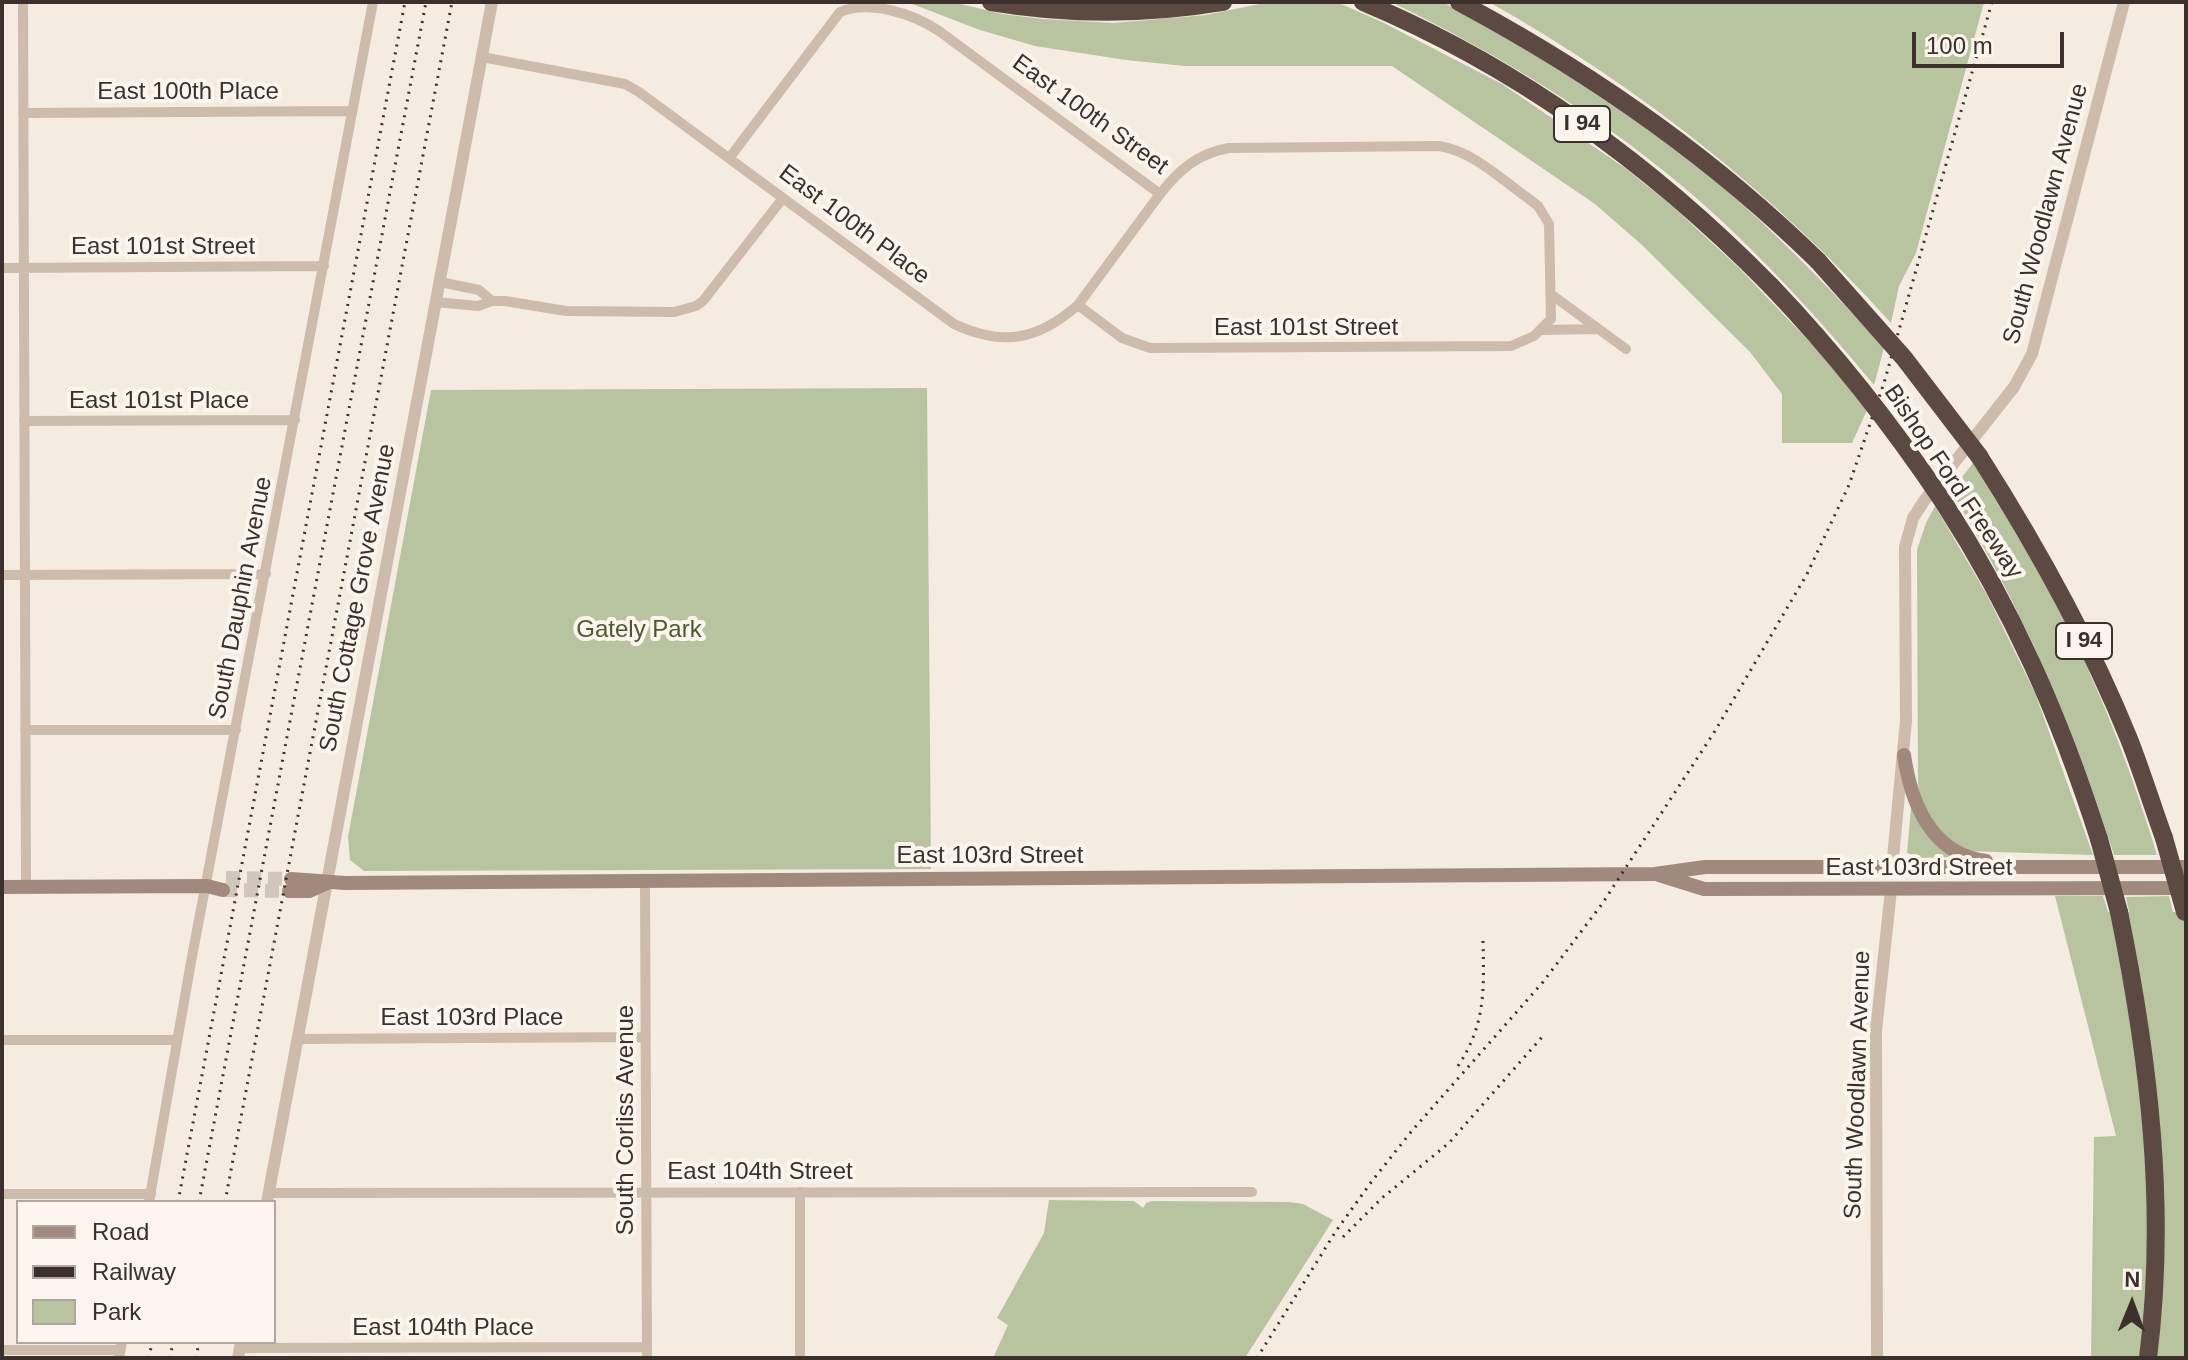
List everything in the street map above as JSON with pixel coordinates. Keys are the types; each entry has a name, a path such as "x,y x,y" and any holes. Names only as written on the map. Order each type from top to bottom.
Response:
{"highway":[{"path":"991,2 1093,13 1180,9 1223,2"},
{"name":"Bishop Ford Freeway","path":"1363,2 1432,33 1505,74 1630,158 1689,206 1771,286 1842,363 1897,434 1983,563 2018,629 2073,759 2119,912 2138,1005 2152,1122 2155,1224 2148,1358"},
{"name":"Bishop Ford Freeway","path":"1459,2 1529,40 1602,86 1711,164 1818,261 1904,358 1979,456 2058,588 2129,740 2164,838 2185,915"}],"main road":[{"path":"1904,755 1915,802 1923,820 1936,836 1972,859 2038,868"},
{"name":"East 103rd Street","path":"290,885 309,891 327,883 1655,874 1695,867 2186,867"},
{"name":"East 103rd Street","path":"1655,874 1704,889 2186,888"},
{"path":"2,887 225,884"}],"street":[{"path":"23,2 26,887"},
{"name":"South Dauphin Avenue","path":"150,1198 177,1040 373,2"},
{"name":"South Cottage Grove Avenue","path":"268,1197 492,2"},
{"name":"South Woodlawn Avenue","path":"1877,1358 1876,1031 1904,755 1904,565 1908,533 1924,501 2014,387 2032,354 2124,2"},
{"name":"East 100th Street","path":"730,157 840,12 848,5 874,3 903,11 931,25 1160,194 1186,165 1206,154 1229,148 1450,148 1469,157 1529,199 1544,215 1551,237 1552,295"},
{"name":"East 100th Place","path":"482,57 625,84 730,157 954,324 998,338 1032,334 1050,327 1078,305 1160,194"},
{"name":"East 100th Place","path":"23,113 352,111"},
{"path":"436,302 478,306 492,301 584,312 684,310 703,301 783,198"},
{"name":"East 101st Street","path":"2,268 324,266"},
{"path":"440,282 479,290 492,301"},
{"path":"1552,295 1626,349"},
{"path":"1542,330 1551,319 1552,295"},
{"name":"East 101st Street","path":"1078,305 1122,338 1150,348 1500,348 1523,342 1542,330 1598,329"},
{"name":"East 101st Place","path":"24,421 295,420"},
{"path":"2,575 266,574"},
{"path":"25,730 236,730"},
{"name":"South Corliss Avenue","path":"645,881 647,1352"},
{"name":"East 103rd Place","path":"298,1039 646,1037"},
{"path":"2,1040 177,1040"},
{"name":"East 104th Street","path":"268,1197 646,1192 1252,1192"},
{"path":"800,1192 800,1358"},
{"path":"2,1194 150,1198"},
{"name":"East 104th Place","path":"239,1349 647,1352"},
{"path":"2,1350 120,1350"}],"green space":[{"path":"907,2 952,2 1002,14 1114,23 1206,15 1269,2 1341,4 1502,84 1625,168 1670,204 1739,268 1826,359 1867,410 1852,443 1782,443 1782,394 1750,352 1642,245 1595,204 1392,66 1185,66 1126,60 1035,46 980,30"},
{"path":"1391,2 1442,2 1455,8 1577,78 1662,137 1778,237 1884,348 1874,385 1770,268 1666,173 1553,92"},
{"path":"1489,2 1984,2 1916,253 1899,286 1891,323 1800,230 1703,146 1599,70"},
{"name":"Gately Park","path":"927,388 931,869 364,871 350,860 348,837 431,390"},
{"path":"1973,463 2048,589 2084,660 2139,798 2157,855 2114,855 2081,759 2044,668 2001,580 1951,491"},
{"path":"1935,506 1987,595 2035,693 2093,855 1966,851 1947,841 1922,806 1918,783 1917,550"},
{"path":"1911,808 1953,857 1921,858 1907,853"},
{"path":"2055,896 2103,896 2108,912 2129,912 2126,897 2169,896 2173,912 2186,912 2186,1358 2091,1358 2094,1137 2116,1136"},
{"path":"1049,1200 1134,1201 1143,1208 1152,1201 1289,1202 1303,1204 1333,1220 1245,1358 993,1358 1008,1325 997,1318 1044,1233"}],"tunnel":[{"path":"226,878 291,879"},
{"path":"223,890 289,891"}],"railway":[{"path":"178,1200 405,2"},
{"path":"199,1200 426,2"},
{"path":"225,1200 452,2"},
{"path":"1257,1358 1336,1231 1372,1181 1543,982 1602,904 1715,731 1807,574 1849,485 1884,383 1992,2"},
{"path":"1458,1066 1474,1035 1481,1006 1483,940"},
{"path":"1343,1237 1382,1198 1449,1143 1542,1037"},
{"path":"149,1358 152,1344"},
{"path":"170,1358 173,1344"},
{"path":"196,1358 199,1344"}]}
